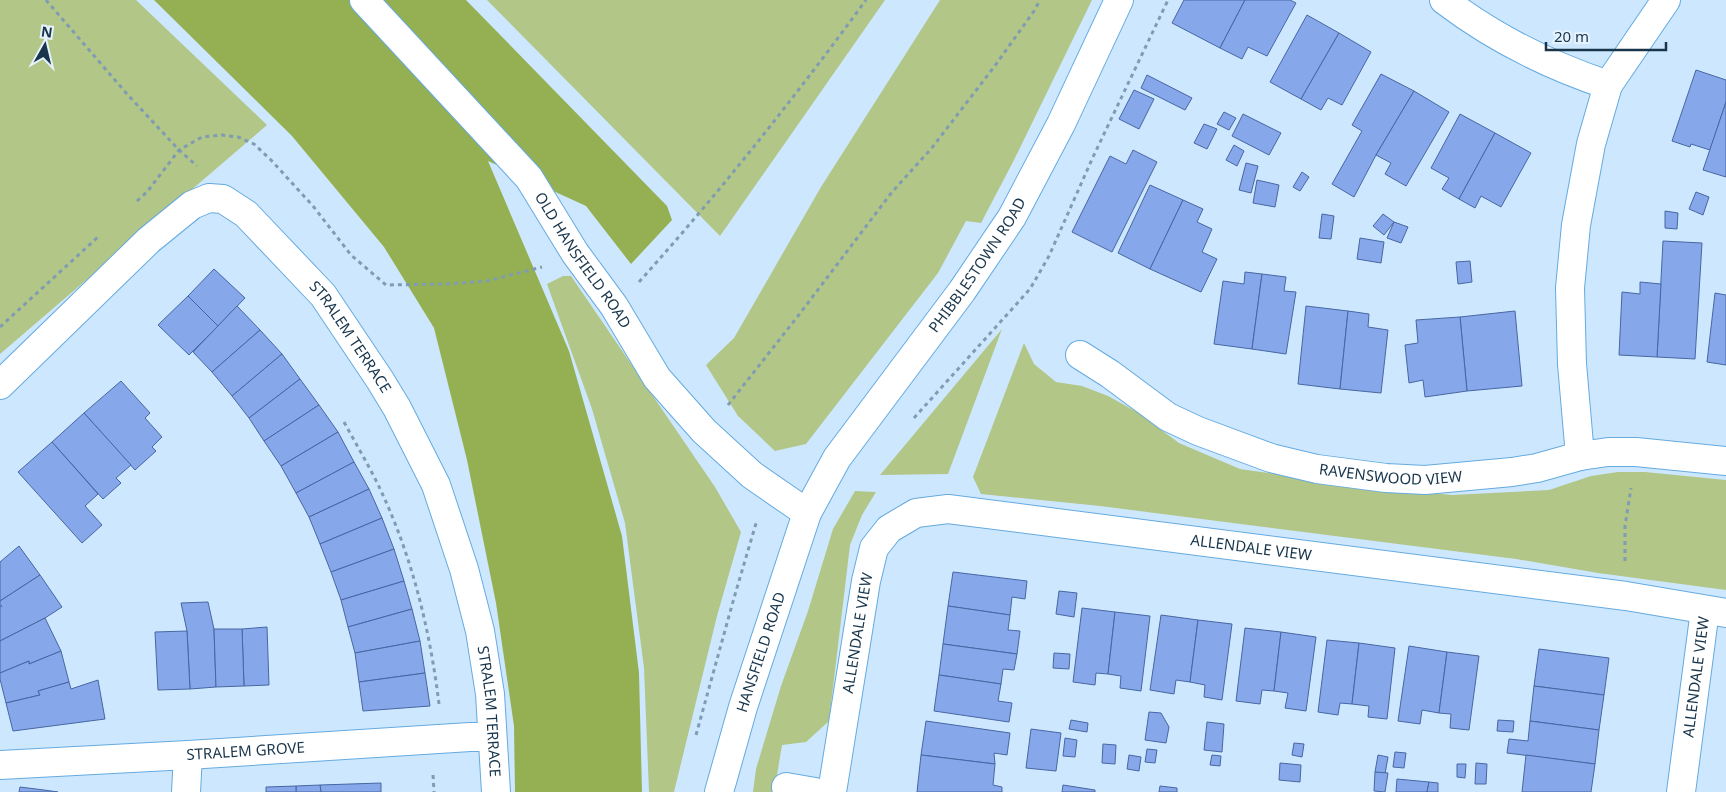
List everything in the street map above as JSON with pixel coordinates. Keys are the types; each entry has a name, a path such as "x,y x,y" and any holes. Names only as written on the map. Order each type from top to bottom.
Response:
{"street":[{"name":"OLD HANSFIELD ROAD","path":"364,0 529,178 576,252 614,306 657,378 704,431 752,475 807,513"},
{"name":"PHIBBLESTOWN ROAD","path":"807,513 837,458 962,291 1012,217 1061,124 1119,0"},
{"path":"1444,0 1475,23 1528,53 1568,72 1608,85"},
{"path":"1580,456 1572,364 1570,288 1576,225 1591,144 1608,85 1666,0"},
{"name":"STRALEM TERRACE","path":"0,385 149,240 192,205 209,198 222,199 246,214 324,295 393,401 436,484 464,570 480,631 490,694 496,792"},
{"name":"RAVENSWOOD VIEW","path":"1080,355 1110,374 1168,417 1198,431 1271,458 1317,469 1386,478 1426,480 1460,478 1537,468 1580,456 1608,452 1636,452 1726,461"},
{"name":"ALLENDALE VIEW","path":"832,792 866,581 874,548 889,529 916,513 948,509 1626,596 1715,611 1681,792"},
{"name":"HANSFIELD ROAD","path":"719,792 743,706 807,513"},
{"name":"STRALEM GROVE","path":"0,765 492,737"},
{"path":"186,792 188,755"},
{"path":"786,787 815,792"}],"path":[{"path":"46,0 178,150"},
{"path":"614,306 674,244 756,144 866,0"},
{"path":"704,431 729,404 781,338 892,192 931,149 994,67 1040,0"},
{"path":"910,422 1030,289 1049,256 1093,157 1168,0"},
{"path":"132,206 147,192 178,150 202,137 222,135 238,137 254,144 313,206 351,255 386,285 487,281 538,270 576,252"},
{"path":"0,327 103,233"},
{"path":"344,422 382,491 420,596 436,677 444,739"},
{"path":"1626,596 1625,526 1636,452"},
{"path":"695,740 728,617 768,486"}],"green space":[{"path":"0,0 136,0 267,125 0,354"},
{"path":"154,0 466,0 667,206 672,220 631,264 586,206 488,161 569,351 622,536 639,673 642,792 515,792 514,726 496,603 467,460 434,328 384,247 292,136"},
{"path":"487,0 885,0 720,236"},
{"path":"940,0 1092,0 981,223 966,221 938,273 806,444 775,451 738,416 706,365 734,338 821,187"},
{"path":"563,276 571,276 715,487 741,532 717,616 674,792 649,792 644,668 625,523 592,409 547,284"},
{"path":"1002,329 948,474 880,475"},
{"path":"1024,343 1034,364 1056,382 1082,386 1108,396 1137,412 1179,443 1240,469 1368,487 1452,495 1549,490 1591,476 1618,472 1645,472 1726,480 1726,590 1598,573 1516,559 1100,506 981,494 973,477"},
{"path":"855,491 876,492 862,515 850,545 829,721 806,742 782,745 777,775 800,792 753,792 756,769 781,686 808,611 833,529"}],"building":[{"path":"1184,0 1245,0 1220,48 1172,23"},
{"path":"1245,0 1290,0 1296,3 1267,56 1248,47 1242,59 1220,48"},
{"path":"1307,15 1339,33 1301,99 1270,82"},
{"path":"1339,33 1371,52 1342,105 1328,98 1321,110 1301,99"},
{"path":"1696,70 1726,80 1726,102 1710,150 1691,144 1690,147 1672,141"},
{"path":"1381,74 1414,91 1376,155 1354,197 1332,184 1362,131 1352,125"},
{"path":"1147,75 1192,98 1185,110 1141,88"},
{"path":"1134,90 1154,99 1139,129 1119,119"},
{"path":"1414,91 1449,112 1406,186 1385,174 1391,163 1376,155"},
{"path":"1726,102 1726,177 1703,170"},
{"path":"1224,112 1236,118 1229,130 1217,124"},
{"path":"1243,114 1281,133 1269,155 1232,136"},
{"path":"1460,114 1495,133 1459,199 1442,189 1449,178 1431,168"},
{"path":"1204,124 1217,129 1207,149 1194,143"},
{"path":"1495,133 1531,153 1501,207 1481,196 1475,208 1459,199"},
{"path":"1234,145 1244,151 1237,166 1226,160"},
{"path":"1133,150 1157,162 1112,252 1072,232 1110,156 1126,164"},
{"path":"1246,163 1258,166 1251,193 1239,190"},
{"path":"1302,172 1309,177 1300,191 1293,187"},
{"path":"1257,180 1279,185 1275,207 1253,203"},
{"path":"1150,185 1183,200 1150,269 1118,253"},
{"path":"1696,192 1709,197 1703,215 1689,209"},
{"path":"1183,200 1203,209 1197,222 1212,229 1202,252 1217,259 1201,292 1150,269"},
{"path":"1665,211 1678,213 1677,229 1665,228"},
{"path":"1322,214 1334,216 1331,239 1319,238"},
{"path":"1383,214 1394,222 1384,235 1373,226"},
{"path":"1394,222 1408,227 1401,243 1387,238"},
{"path":"1360,238 1384,242 1381,263 1357,259"},
{"path":"1663,241 1702,243 1695,359 1657,357"},
{"path":"1470,261 1472,282 1458,284 1456,262"},
{"path":"214,269 245,298 218,326 188,296"},
{"path":"1245,272 1262,274 1252,349 1214,344 1223,281 1244,284"},
{"path":"1262,274 1286,277 1284,291 1296,292 1286,354 1252,349"},
{"path":"1640,282 1661,284 1657,357 1619,355 1622,292 1640,294"},
{"path":"1715,293 1726,295 1726,365 1707,362"},
{"path":"188,296 218,326 189,355 158,325"},
{"path":"237,306 260,330 212,372 193,352"},
{"path":"1306,306 1348,311 1340,389 1298,384"},
{"path":"1348,311 1369,314 1368,327 1388,330 1381,393 1340,389"},
{"path":"1515,311 1522,386 1467,391 1460,317"},
{"path":"1460,317 1467,391 1425,397 1423,380 1409,383 1405,345 1418,343 1416,320"},
{"path":"260,330 282,354 232,396 212,372"},
{"path":"282,354 300,379 249,418 232,396"},
{"path":"300,379 319,405 264,441 249,418"},
{"path":"121,381 150,413 145,418 162,437 152,447 156,451 135,470 84,413"},
{"path":"319,405 338,432 281,466 264,441"},
{"path":"84,413 131,465 116,478 121,483 103,499 52,442"},
{"path":"338,432 354,462 296,493 281,466"},
{"path":"52,442 98,494 85,506 102,525 82,543 18,472"},
{"path":"354,462 369,489 309,517 296,493"},
{"path":"369,489 382,518 320,544 309,517"},
{"path":"382,518 394,549 331,572 320,544"},
{"path":"19,546 40,575 0,601 0,562"},
{"path":"394,549 404,581 341,600 331,572"},
{"path":"953,572 1027,581 1025,599 1012,597 1010,615 948,606"},
{"path":"40,575 62,607 0,641 0,607 2,606 0,601"},
{"path":"404,581 412,609 348,627 341,600"},
{"path":"1059,591 1077,593 1074,617 1056,614"},
{"path":"208,602 214,629 216,687 190,689 187,631 181,603"},
{"path":"948,606 1010,615 1008,630 1020,631 1017,654 943,644"},
{"path":"1082,608 1115,612 1108,674 1096,673 1095,685 1073,682"},
{"path":"412,609 420,641 355,653 348,627"},
{"path":"1115,612 1150,616 1141,691 1120,688 1121,676 1108,674"},
{"path":"1161,615 1198,620 1190,682 1176,680 1174,694 1150,690"},
{"path":"45,618 61,651 0,673 0,641"},
{"path":"1198,620 1232,624 1222,700 1204,697 1205,685 1190,682"},
{"path":"267,627 269,685 244,686 242,629"},
{"path":"1245,628 1281,632 1274,691 1262,690 1260,704 1236,701"},
{"path":"214,629 242,629 244,686 216,687"},
{"path":"187,631 190,689 158,690 155,632"},
{"path":"1281,632 1316,637 1306,711 1285,708 1288,693 1274,691"},
{"path":"1327,640 1359,643 1352,704 1340,703 1338,715 1318,712"},
{"path":"420,641 425,673 359,682 355,653"},
{"path":"1359,643 1395,648 1387,719 1368,717 1369,706 1352,704"},
{"path":"943,644 1017,654 1014,670 1003,669 1001,684 939,675"},
{"path":"1409,646 1447,652 1439,713 1422,710 1420,724 1398,721"},
{"path":"1539,649 1609,658 1604,695 1534,686"},
{"path":"61,651 69,682 38,691 40,695 6,703 0,673"},
{"path":"1447,652 1479,656 1469,730 1450,728 1451,714 1439,713"},
{"path":"1054,653 1070,654 1069,669 1053,668"},
{"path":"425,673 430,706 363,711 359,682"},
{"path":"939,675 1001,684 998,701 1012,703 1009,722 934,711"},
{"path":"98,680 105,719 13,731 6,703 40,695 38,691 69,682 71,689"},
{"path":"1534,686 1604,695 1599,730 1530,721"},
{"path":"1149,712 1161,713 1169,727 1166,743 1145,740"},
{"path":"1071,720 1088,723 1087,732 1069,729"},
{"path":"1498,720 1514,721 1513,732 1497,731"},
{"path":"926,721 1010,733 1007,755 994,753 995,764 921,755"},
{"path":"1530,721 1599,730 1595,764 1507,753 1509,739 1528,741"},
{"path":"1207,722 1224,724 1222,752 1204,750"},
{"path":"1031,729 1061,733 1056,771 1026,768"},
{"path":"1065,738 1077,740 1075,757 1063,756"},
{"path":"1294,743 1304,744 1302,757 1292,755"},
{"path":"1103,744 1116,745 1115,764 1102,763"},
{"path":"1147,749 1157,750 1155,763 1145,762"},
{"path":"1395,752 1406,753 1404,768 1393,767"},
{"path":"921,755 995,764 993,785 1002,787 1002,792 917,792"},
{"path":"1129,755 1141,757 1139,771 1127,769"},
{"path":"1212,755 1221,756 1220,766 1210,765"},
{"path":"1378,755 1388,757 1385,774 1375,772"},
{"path":"1526,755 1595,764 1591,792 1522,792"},
{"path":"1280,763 1301,765 1300,782 1279,780"},
{"path":"1476,763 1487,764 1486,784 1475,784"},
{"path":"1457,764 1466,764 1465,778 1457,777"},
{"path":"1375,772 1388,773 1385,792 1374,791"},
{"path":"1397,779 1429,782 1427,792 1396,792"},
{"path":"1429,782 1438,783 1438,792 1427,792"},
{"path":"381,783 381,792 321,792 320,785"},
{"path":"320,785 321,792 296,792 296,786"},
{"path":"1063,785 1095,790 1095,792 1062,792"},
{"path":"296,786 296,792 266,792 266,787"},
{"path":"1160,786 1177,788 1177,792 1159,792"},
{"path":"20,787 44,790 58,792 19,792"}]}
